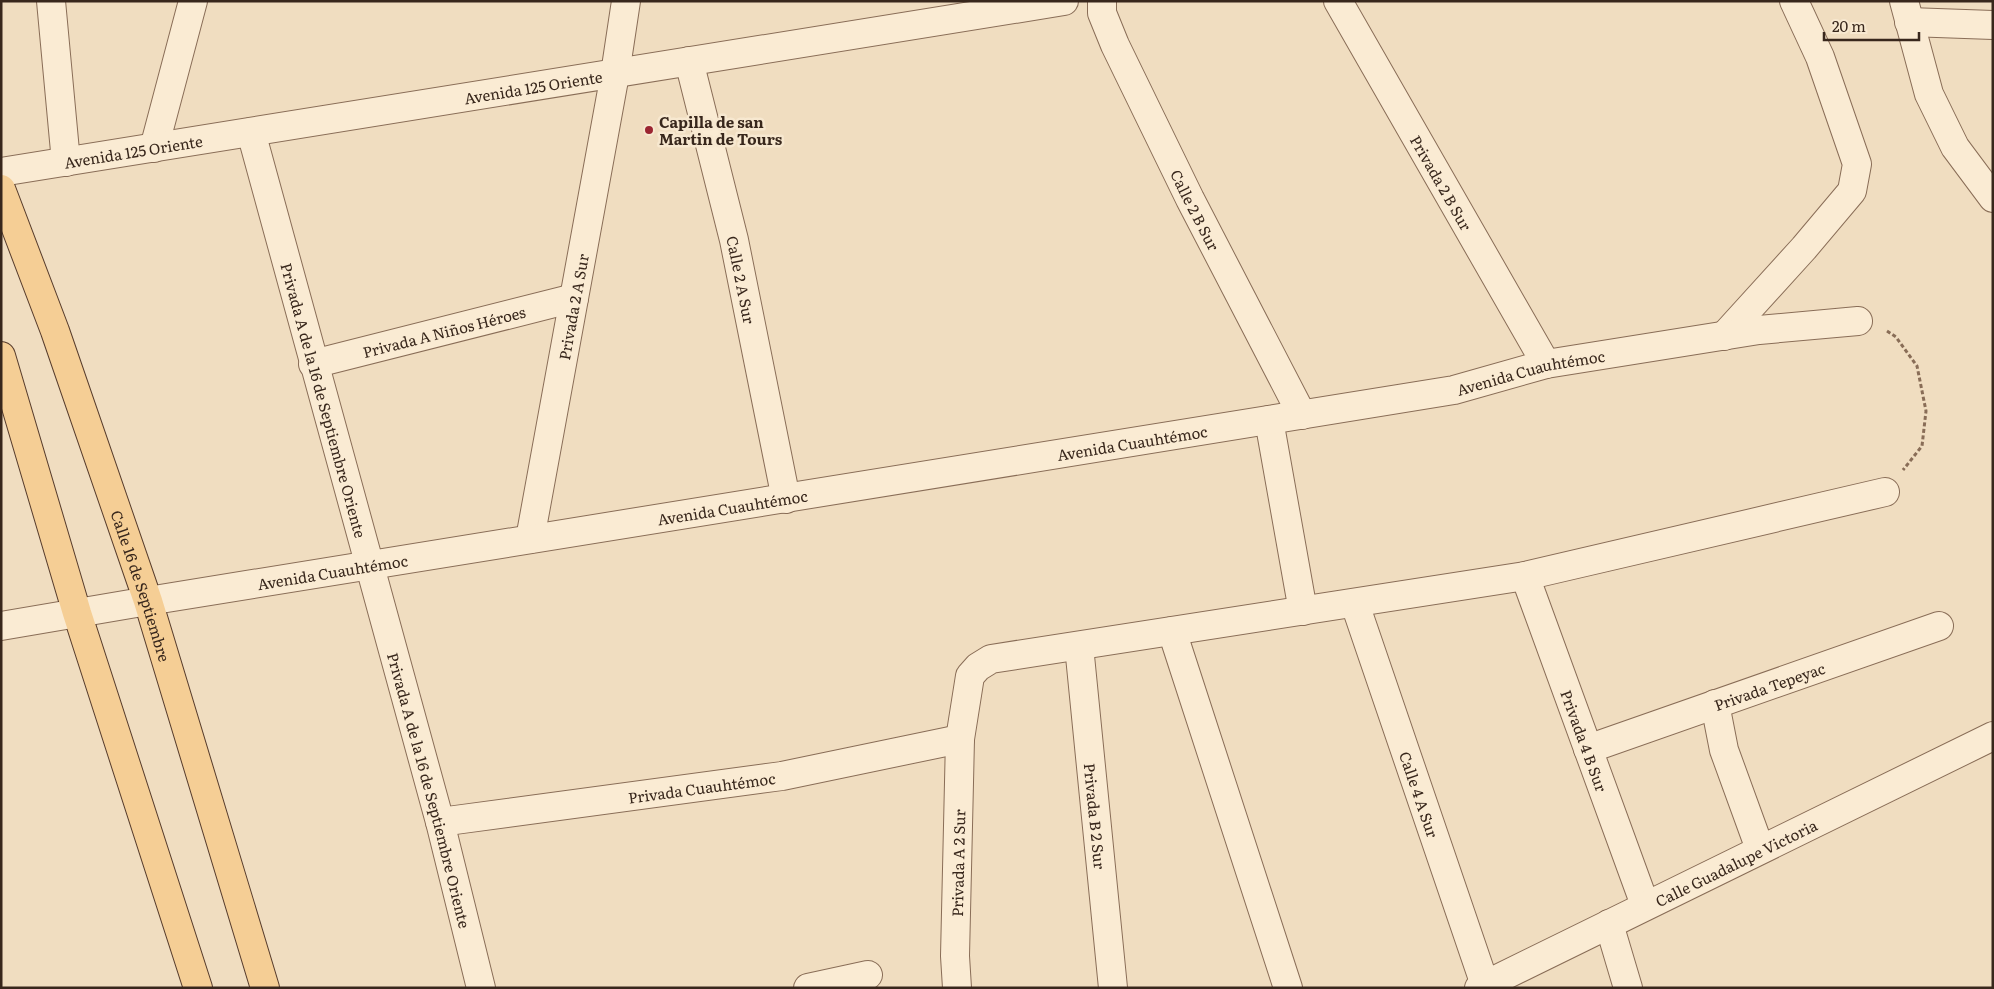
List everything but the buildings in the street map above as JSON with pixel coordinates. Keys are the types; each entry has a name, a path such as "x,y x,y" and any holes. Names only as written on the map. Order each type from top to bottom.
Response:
{"main road":[{"name":"Calle 16 de Septiembre","path":"1,189 55,331 148,601 265,988"},
{"path":"1,356 77,613 198,988"}],"street":[{"path":"51,1 66,162"},
{"path":"154,148 194,1"},
{"path":"615,74 626,1"},
{"name":"Avenida 125 Oriente","path":"1,172 1064,1"},
{"name":"Calle 2 B Sur","path":"1102,1 1102,13 1119,53 1190,199 1302,415"},
{"name":"Privada 2 B Sur","path":"1338,1 1546,364"},
{"path":"1724,336 1804,248 1852,190 1857,164 1820,57 1794,1"},
{"path":"1993,25 1907,12 1929,94 1955,147 1993,198"},
{"name":"Calle 2 A Sur","path":"689,62 734,240 786,499"},
{"name":"Privada 2 A Sur","path":"530,539 615,74"},
{"name":"Privada A de la 16 de Septiembre Oriente","path":"251,132 440,822 481,988"},
{"name":"Privada A Niños Héroes","path":"313,364 574,298"},
{"name":"Avenida Cuauhtémoc","path":"1,626 1454,390 1546,364 1724,336 1858,321"},
{"path":"1269,420 1303,611"},
{"path":"960,739 970,676 978,667 991,659 1525,576 1885,492"},
{"name":"Privada 4 B Sur","path":"1525,576 1645,905"},
{"name":"Calle 4 A Sur","path":"1354,604 1482,986"},
{"name":"Privada Tepeyac","path":"1760,849 1724,750 1715,704 1938,626"},
{"path":"1172,631 1288,988"},
{"name":"Privada B 2 Sur","path":"1078,646 1113,988"},
{"path":"1588,749 1715,704"},
{"name":"Calle Guadalupe Victoria","path":"1482,986 1993,736"},
{"name":"Privada Cuauhtémoc","path":"440,822 782,776 960,739"},
{"name":"Privada A 2 Sur","path":"957,988 955,956 960,739"},
{"path":"1609,924 1628,988"},
{"path":"808,988 868,975"}],"path":[{"path":"1858,321 1878,325 1896,337 1917,366 1926,411 1922,446 1885,492"}],"place":[{"name":"Capilla de san Martin de Tours","path":"649,130"}]}
